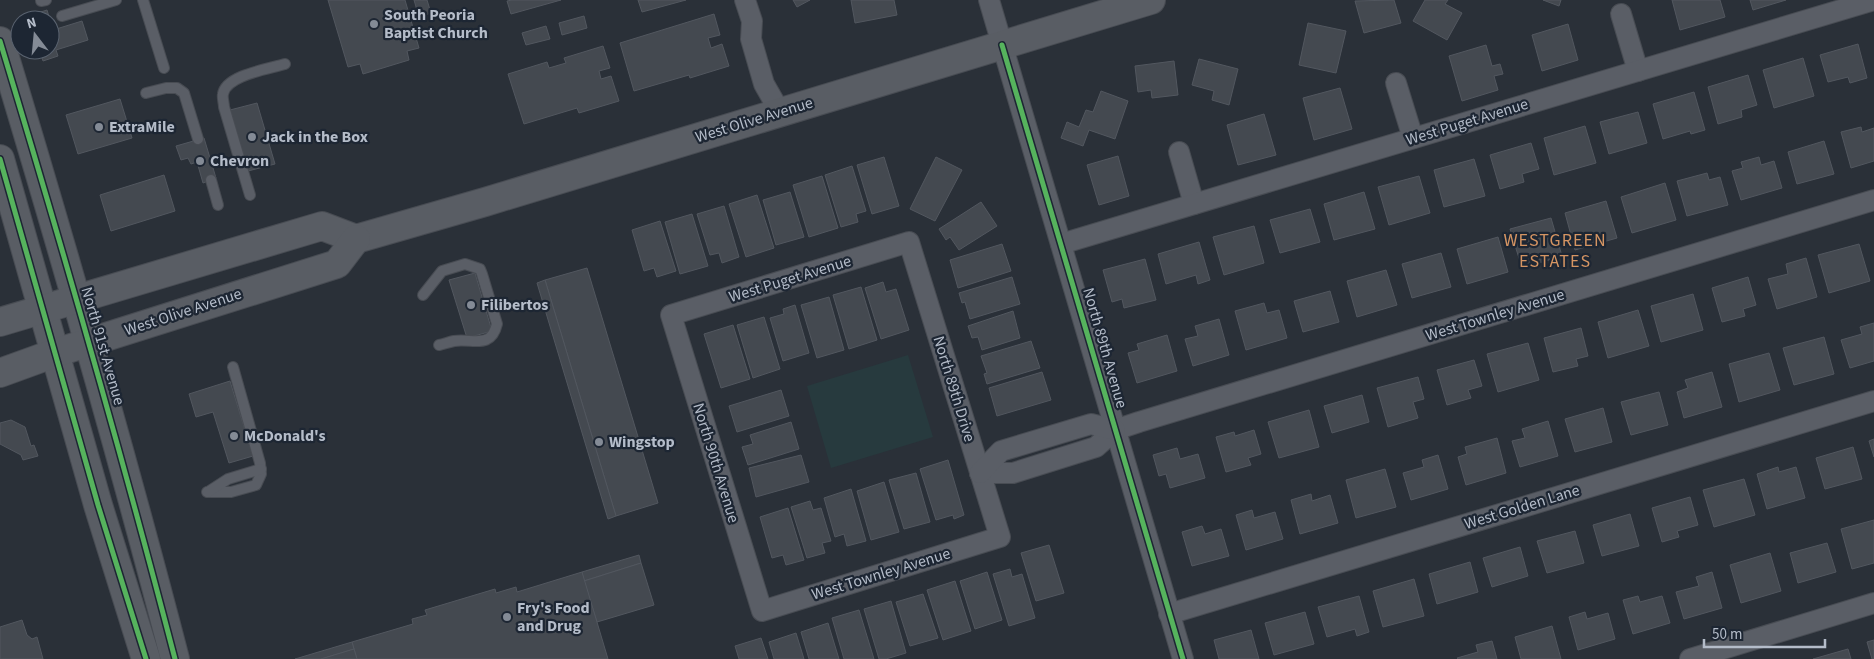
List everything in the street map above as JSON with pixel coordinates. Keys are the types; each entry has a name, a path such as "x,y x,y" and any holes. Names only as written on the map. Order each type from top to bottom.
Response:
{"main road":[{"name":"West Olive Avenue","path":"0,373 89,342 337,264 356,239 485,202 1151,0"},
{"name":"North 91st Avenue","path":"1,44 77,299 175,659"},
{"path":"0,159 98,505 146,659"},
{"path":"0,322 322,226 356,239"}],"street":[{"path":"745,0 752,21 751,39 764,84 780,112"},
{"name":"North 89th Avenue","path":"989,0 1183,659"},
{"name":"West Puget Avenue","path":"1061,244 1865,1"},
{"path":"1621,14 1638,71"},
{"path":"1396,83 1413,138"},
{"path":"1179,152 1194,204"},
{"name":"West Townley Avenue","path":"980,473 1013,473 1096,448 1115,430 1874,200"},
{"name":"West Puget Avenue","path":"671,315 909,242"},
{"name":"North 89th Drive","path":"909,242 1000,537"},
{"name":"North 90th Avenue","path":"671,315 762,611"},
{"name":"West Golden Lane","path":"1169,614 1874,401"},
{"path":"980,473 1001,451 1092,424 1115,430"},
{"path":"1051,436 1058,459"},
{"name":"West Townley Avenue","path":"762,611 1000,537"},
{"path":"1690,659 1874,603"}],"lane":[{"path":"41,0 46,0"},
{"path":"62,16 116,0"},
{"path":"143,0 164,68"},
{"path":"250,195 224,106 223,94 227,85 238,78 285,64"},
{"path":"146,93 166,88 178,88 184,93 198,139"},
{"path":"211,180 218,205"},
{"path":"423,296 442,271 466,264 480,269 497,324 493,336 477,342 456,340 439,345"},
{"path":"207,492 231,492 256,485 260,480 261,469 233,367"}],"green space":[{"path":"908,355 933,437 831,468 807,386"}],"building":[{"name":"South Peoria Baptist Church","path":"328,0 405,0 419,48 407,51 409,60 363,74 360,64 348,67"},
{"path":"414,0 427,0 431,13 419,17"},
{"path":"561,0 511,14 507,1"},
{"path":"638,0 686,0 642,12"},
{"path":"793,0 810,0 797,7"},
{"path":"851,0 894,0 897,15 855,23"},
{"path":"1394,0 1401,23 1364,33 1355,1"},
{"path":"1425,0 1448,0 1445,4 1462,13 1447,40 1413,21"},
{"path":"1543,0 1561,0 1559,6"},
{"path":"1672,0 1720,0 1725,17 1680,30"},
{"path":"1750,0 1786,0 1753,10"},
{"path":"714,14 720,35 708,38 711,48 722,44 729,66 690,78 689,75 634,91 620,43"},
{"path":"584,16 587,28 562,35 559,23"},
{"path":"82,21 88,40 60,49 60,28"},
{"path":"1308,23 1346,31 1336,73 1299,65"},
{"path":"1568,24 1578,60 1542,71 1532,35"},
{"path":"546,26 550,39 526,45 522,33"},
{"path":"1858,44 1867,78 1850,83 1848,77 1828,82 1820,55"},
{"path":"1486,45 1492,66 1500,64 1503,74 1494,76 1498,90 1462,101 1449,56"},
{"path":"603,46 610,68 599,71 601,79 611,76 619,101 579,113 577,108 524,124 508,74 547,62 549,68 566,63 564,58"},
{"path":"1803,58 1814,96 1774,108 1763,70"},
{"path":"1199,59 1238,69 1229,105 1212,100 1214,91 1192,85"},
{"path":"1174,61 1178,95 1152,98 1151,90 1138,92 1135,66"},
{"path":"1748,75 1757,105 1741,110 1742,117 1718,124 1708,87"},
{"path":"1340,88 1352,129 1314,140 1303,98"},
{"path":"1101,91 1128,101 1115,139 1089,130 1083,146 1061,138 1067,122 1079,127 1086,110 1093,112"},
{"path":"1694,92 1705,130 1691,134 1690,131 1663,139 1653,104"},
{"name":"ExtraMile","path":"120,99 132,138 78,154 66,115"},
{"name":"Jack in the Box","path":"257,103 275,164 248,171 230,110"},
{"path":"1638,112 1647,143 1609,154 1600,122"},
{"path":"1264,114 1276,155 1238,165 1227,125"},
{"path":"1585,126 1596,163 1554,175 1544,138"},
{"path":"1861,127 1862,132 1874,128 1874,161 1851,168 1841,132"},
{"name":"Chevron","path":"204,138 216,178 203,183 197,162 191,164 188,158 181,160 176,146"},
{"path":"1824,141 1834,174 1797,184 1788,152"},
{"path":"1531,143 1539,169 1522,174 1524,182 1500,189 1490,155"},
{"path":"1118,156 1129,196 1099,205 1087,165"},
{"path":"884,157 899,206 872,214 857,165"},
{"path":"936,157 962,170 935,221 910,209"},
{"path":"1759,157 1761,165 1774,161 1782,188 1741,200 1732,171 1743,168 1741,162"},
{"path":"1474,159 1485,196 1444,207 1434,170"},
{"path":"852,166 866,211 856,214 858,222 841,227 825,175"},
{"path":"1707,173 1709,180 1720,177 1728,205 1687,216 1677,181"},
{"name":"Chevron","path":"164,175 175,211 111,231 100,195"},
{"path":"822,176 838,228 809,237 793,185"},
{"path":"1419,176 1430,213 1389,225 1378,187"},
{"path":"1665,183 1676,220 1632,233 1621,197"},
{"path":"790,192 804,237 776,245 763,200"},
{"path":"1364,192 1375,229 1334,240 1324,204"},
{"path":"757,195 774,248 746,257 729,204"},
{"path":"1606,201 1617,238 1575,250 1565,213"},
{"path":"981,202 997,226 959,250 950,237 946,240 939,229"},
{"path":"724,206 739,257 722,263 719,253 710,255 697,214"},
{"path":"1310,209 1320,242 1280,253 1270,220"},
{"path":"692,214 708,266 680,274 665,222"},
{"path":"1551,218 1562,256 1522,268 1510,229"},
{"path":"660,221 676,271 657,277 654,268 644,271 632,230"},
{"path":"1254,226 1264,263 1224,275 1213,237"},
{"path":"1498,237 1508,272 1467,284 1457,249"},
{"path":"1199,242 1210,280 1198,284 1196,275 1166,284 1158,254"},
{"path":"1002,244 1011,271 958,288 950,260"},
{"path":"1859,244 1870,281 1829,293 1818,255"},
{"path":"1441,253 1451,287 1412,298 1402,264"},
{"path":"1806,258 1817,297 1777,309 1768,279 1788,274 1786,264"},
{"path":"1145,259 1156,300 1124,308 1122,299 1112,302 1103,270"},
{"path":"587,268 658,503 616,516 545,280"},
{"path":"1386,270 1397,305 1357,317 1347,281"},
{"name":"Filibertos","path":"475,273 492,331 467,338 449,280"},
{"path":"1012,277 1020,304 970,319 965,302 962,303 959,293"},
{"path":"1748,277 1756,305 1743,309 1745,316 1722,322 1712,288"},
{"path":"545,280 616,516 608,519 537,283"},
{"path":"883,282 886,292 896,289 909,330 881,339 865,288"},
{"path":"861,287 877,340 849,349 833,295"},
{"path":"1330,291 1339,322 1303,332 1294,301"},
{"path":"1693,294 1703,330 1661,342 1651,306"},
{"path":"829,297 844,350 817,358 801,305"},
{"path":"1264,303 1267,313 1279,310 1287,338 1246,350 1235,311"},
{"path":"795,305 809,353 783,361 770,318 784,314 783,309"},
{"path":"1638,310 1649,346 1608,358 1598,322"},
{"path":"1013,311 1020,338 982,350 978,337 972,338 968,326"},
{"path":"764,317 780,369 753,378 737,325"},
{"path":"1219,319 1229,355 1193,366 1185,339 1198,336 1195,326"},
{"path":"1874,323 1874,361 1850,368 1841,340 1862,334 1860,327"},
{"path":"733,325 750,379 721,388 704,334"},
{"path":"1581,328 1588,356 1576,359 1578,366 1553,372 1544,338"},
{"path":"1167,335 1177,371 1137,383 1128,353 1139,350 1137,344"},
{"path":"1824,337 1834,374 1794,385 1783,348"},
{"path":"1031,341 1040,368 987,384 984,374 987,373 981,356"},
{"path":"1528,343 1539,380 1498,392 1487,354"},
{"path":"1769,353 1780,390 1739,402 1729,364"},
{"path":"1474,360 1482,386 1468,390 1471,398 1447,405 1437,370"},
{"path":"1042,372 1051,400 997,416 989,388"},
{"path":"1712,372 1722,407 1684,418 1677,392 1688,388 1685,380"},
{"path":"1418,377 1424,399 1413,402 1418,418 1388,427 1377,388"},
{"name":"McDonald's","path":"230,381 253,456 229,463 213,412 196,417 189,394"},
{"path":"781,390 789,416 737,432 729,406"},
{"path":"1659,392 1668,425 1631,435 1621,402"},
{"path":"1362,395 1369,422 1332,433 1324,406"},
{"path":"1603,408 1612,442 1575,452 1565,419"},
{"path":"1309,410 1319,447 1279,458 1268,422"},
{"path":"11,420 25,427 31,446 34,445 38,456 23,460 21,455 0,444 0,423"},
{"path":"1548,421 1558,456 1520,467 1512,441 1525,438 1522,429"},
{"path":"791,422 799,449 748,465 742,447 753,444 750,435"},
{"path":"1254,430 1261,454 1248,458 1251,465 1226,472 1216,437 1234,432 1235,436"},
{"path":"1497,438 1506,473 1466,485 1458,457 1467,454 1465,447"},
{"path":"1874,439 1874,457 1869,441"},
{"path":"1853,447 1862,479 1825,489 1816,458"},
{"path":"1177,448 1180,459 1198,454 1205,478 1170,488 1166,474 1159,476 1153,455"},
{"path":"801,455 809,482 756,497 749,468"},
{"path":"1438,455 1448,489 1411,500 1403,473 1424,467 1422,460"},
{"path":"948,460 964,515 954,519 953,515 936,520 920,469"},
{"path":"1778,467 1779,472 1796,467 1805,498 1767,509 1757,474"},
{"path":"1385,469 1396,507 1356,518 1346,480"},
{"path":"916,473 930,522 904,529 889,480"},
{"path":"1744,479 1755,515 1714,527 1703,490"},
{"path":"884,482 899,532 871,540 857,491"},
{"path":"851,489 866,541 847,546 844,534 835,537 824,498"},
{"path":"1311,494 1312,501 1330,495 1338,523 1300,534 1291,500"},
{"path":"1690,497 1698,525 1677,531 1679,537 1662,542 1652,508"},
{"path":"810,501 813,510 821,508 831,541 822,543 825,553 807,558 791,507"},
{"path":"788,508 804,560 786,565 783,555 772,558 760,517"},
{"path":"1252,510 1254,518 1275,512 1283,539 1246,550 1236,515"},
{"path":"1630,514 1639,546 1602,556 1593,525"},
{"path":"1874,520 1874,563 1852,569 1841,529"},
{"path":"1202,526 1205,534 1221,529 1229,556 1192,566 1182,532"},
{"path":"1575,531 1584,563 1547,573 1537,541"},
{"path":"1827,543 1836,572 1798,583 1790,553"},
{"path":"1049,545 1064,593 1036,601 1021,553"},
{"path":"1520,547 1528,576 1492,587 1483,558"},
{"path":"1770,553 1781,591 1741,603 1730,565"},
{"path":"639,555 641,563 584,581 582,572"},
{"path":"1470,562 1478,592 1437,604 1429,574"},
{"path":"641,563 654,605 597,622 584,581"},
{"path":"1010,569 1012,577 1022,574 1035,618 1009,626 993,574"},
{"name":"Fry's Food and Drug","path":"582,572 608,659 357,659 352,642 413,624 412,619 427,615 425,610 495,589 496,593 516,587 517,592"},
{"path":"987,572 1002,620 975,629 960,581"},
{"path":"1712,572 1722,608 1684,619 1676,592 1699,586 1696,577"},
{"path":"1414,579 1424,616 1383,627 1373,591"},
{"path":"955,581 971,631 943,640 927,590"},
{"path":"923,594 938,638 910,646 896,602"},
{"path":"1359,596 1369,632 1357,636 1355,629 1327,637 1318,607"},
{"path":"1638,596 1640,602 1662,596 1670,623 1633,634 1623,600"},
{"path":"891,601 906,653 886,659 879,659 864,609"},
{"path":"859,610 874,659 844,659 832,618"},
{"path":"1305,612 1314,644 1274,655 1265,623"},
{"path":"1585,612 1587,619 1608,613 1615,639 1578,650 1569,617"},
{"path":"22,620 27,635 32,639 37,637 43,659 0,659 0,627"},
{"path":"828,623 839,659 809,659 801,632"},
{"path":"1552,626 1561,659 1521,659 1515,637"},
{"path":"1251,630 1259,659 1219,659 1214,640"},
{"path":"796,633 804,659 774,659 769,642"},
{"path":"761,638 768,659 739,659 735,646"},
{"path":"1874,640 1874,659 1872,659 1867,642"},
{"path":"1492,641 1497,659 1457,658 1478,652 1476,645"},
{"path":"352,642 354,649 321,659 295,659"},
{"path":"354,649 357,659 321,659"},
{"path":"1848,649 1851,659 1813,659"}],"cycle path":[{"path":"0,41 134,504 175,659"},
{"path":"1002,45 1183,659"},
{"path":"0,159 98,505 146,659"}],"place":[{"name":"South Peoria Baptist Church","path":"374,24"},
{"name":"ExtraMile","path":"99,127"},
{"name":"Jack in the Box","path":"252,137"},
{"name":"Chevron","path":"200,161"},
{"name":"Filibertos","path":"471,305"},
{"name":"McDonald's","path":"234,436"},
{"name":"Wingstop","path":"599,442"},
{"name":"Fry's Food and Drug","path":"507,617"}],"district":[{"name":"WESTGREEN ESTATES","path":"1555,250"}]}
